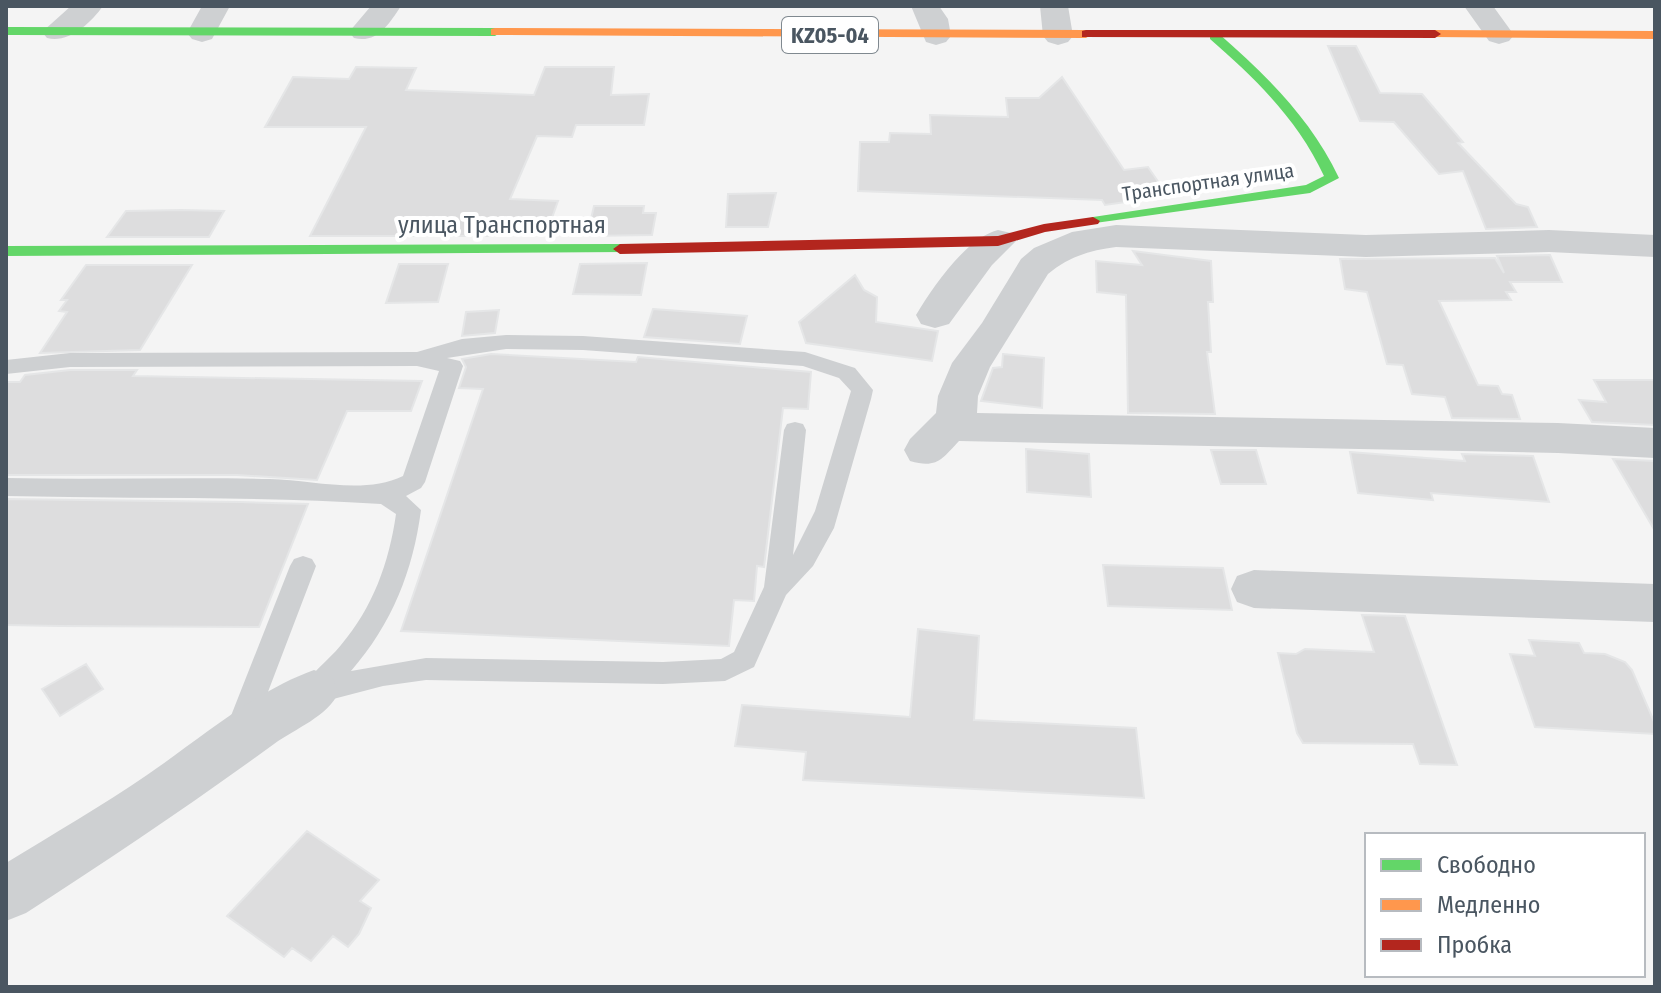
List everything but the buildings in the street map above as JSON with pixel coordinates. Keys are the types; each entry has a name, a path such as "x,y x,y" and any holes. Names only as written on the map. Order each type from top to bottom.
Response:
{"main road":[{"name":"KZ05-04","path":"6,31 936,36 1655,35"},
{"name":"Транспортная улица","path":"998,241 1044,228 1310,189 1332,178 1328,163 1289,111 1242,60 1214,36"},
{"name":"улица Транспортная","path":"6,251 584,250 998,241"}],"street":[{"path":"57,32 89,6"},
{"path":"202,33 216,6"},
{"path":"364,32 387,6"},
{"path":"925,6 933,19 936,36"},
{"path":"1054,6 1058,36"},
{"path":"1478,6 1499,35"},
{"path":"925,450 956,418 958,396 972,363 996,331 1034,267 1047,256 1085,240 1116,236 1366,246 1549,241 1655,246"},
{"path":"935,315 979,257 998,241"},
{"path":"956,418 967,428 1497,437 1655,443"},
{"path":"1254,589 1655,603"},
{"path":"6,894 152,802 314,692"}],"lane":[{"path":"6,367 70,360 417,359 457,356 506,342 583,343 805,359 847,373 862,390 834,498 814,547 795,573 777,588 760,619 745,659 725,670 663,673 426,669 383,675 314,692"},
{"path":"314,692 340,668 369,633 405,550 413,482 457,356"},
{"path":"777,588 795,430"},
{"path":"6,487 118,490 270,488 386,495 413,482"},
{"path":"386,495 409,510"},
{"path":"234,744 303,566"}],"traffic: fast":[{"path":"6,31 495,32"},
{"path":"1093,221 1310,189 1332,178 1297,118 1249,67 1214,36"},
{"path":"6,251 620,249"}],"traffic: slow":[{"path":"495,32 1086,34"},
{"path":"1435,34 1655,35"}],"traffic: jam":[{"path":"1086,34 1435,34"},
{"path":"620,249 998,241 1044,228 1093,221"}]}
